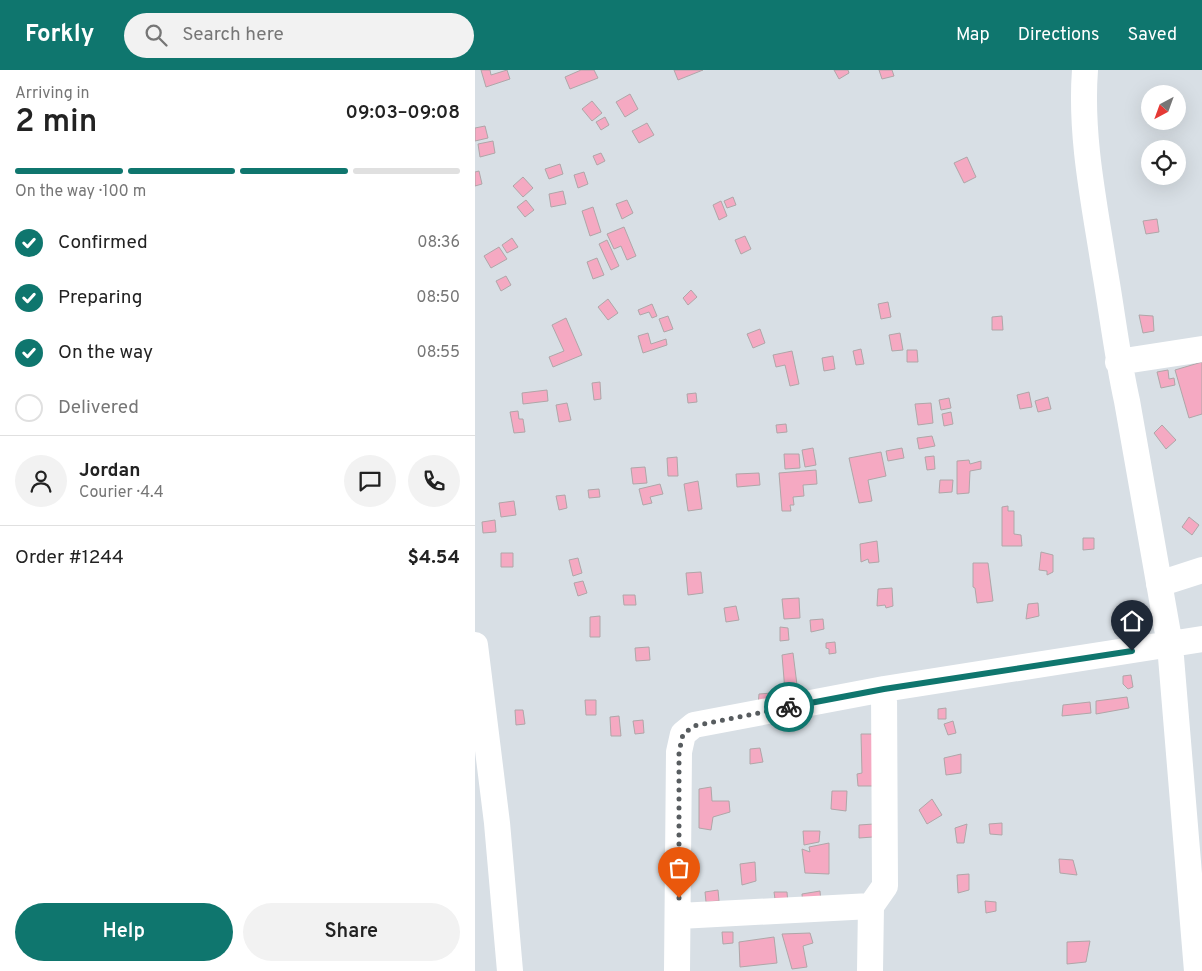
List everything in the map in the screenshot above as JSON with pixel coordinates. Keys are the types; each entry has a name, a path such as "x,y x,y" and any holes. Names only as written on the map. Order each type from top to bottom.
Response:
{"street":[{"path":"1085,70 1088,166 1118,362 1127,401 1170,645 1195,872 1197,971"},
{"path":"1118,362 1202,349"},
{"path":"1159,584 1202,570"},
{"path":"677,971 679,752 683,734 694,726 884,689 1202,639"},
{"path":"475,648 486,824 510,971"},
{"path":"870,971 871,906 885,886 884,689"},
{"path":"679,916 871,906"}],"building":[{"path":"481,70 490,70 491,75 507,70 510,79 486,87"},
{"path":"581,70 594,70 598,78 570,89 565,77"},
{"path":"674,70 703,70 678,80"},
{"path":"834,70 848,70 849,73 839,79"},
{"path":"879,70 892,70 894,76 882,79"},
{"path":"630,94 638,109 625,117 616,102"},
{"path":"592,101 602,113 592,121 582,109"},
{"path":"605,117 609,125 601,130 596,122"},
{"path":"647,123 654,135 639,143 632,131"},
{"path":"485,126 488,138 475,141 475,128"},
{"path":"493,141 495,153 480,157 478,144"},
{"path":"601,153 605,161 597,165 593,156"},
{"path":"967,157 976,177 964,183 954,163"},
{"path":"560,164 563,174 549,179 545,169"},
{"path":"479,171 482,184 475,186 475,172"},
{"path":"584,172 588,184 578,188 574,175"},
{"path":"523,177 533,188 523,197 513,186"},
{"path":"563,191 566,204 551,207 549,194"},
{"path":"733,197 736,205 727,208 724,201"},
{"path":"526,200 534,210 525,217 517,207"},
{"path":"627,200 633,213 622,219 616,204"},
{"path":"721,201 727,216 719,220 713,205"},
{"path":"593,207 601,232 590,236 582,211"},
{"path":"1157,219 1159,232 1146,234 1143,221"},
{"path":"624,227 636,256 627,260 621,246 614,249 607,234"},
{"path":"745,236 751,249 741,254 735,240"},
{"path":"512,238 518,247 507,253 502,245"},
{"path":"607,240 619,266 611,270 599,244"},
{"path":"499,247 507,259 491,268 484,256"},
{"path":"597,258 604,275 593,279 587,262"},
{"path":"506,276 511,285 501,291 496,281"},
{"path":"691,290 697,297 688,305 683,298"},
{"path":"608,299 618,313 608,320 598,307"},
{"path":"888,302 891,317 881,319 878,304"},
{"path":"652,304 657,316 652,318 649,312 640,315 638,310"},
{"path":"1139,315 1153,316 1154,331 1143,333"},
{"path":"668,316 673,329 664,332 659,319"},
{"path":"1002,316 1003,330 992,330 992,317"},
{"path":"566,318 582,355 553,367 549,357 564,351 552,325"},
{"path":"760,329 765,343 753,348 747,334"},
{"path":"648,333 651,344 666,339 667,345 643,353 638,336"},
{"path":"900,333 903,350 892,351 889,335"},
{"path":"861,349 864,364 856,365 853,351"},
{"path":"907,350 917,350 918,362 907,362"},
{"path":"792,351 799,384 790,386 785,365 776,367 773,355"},
{"path":"833,356 835,369 824,371 822,358"},
{"path":"1202,362 1202,414 1189,418 1175,370"},
{"path":"1168,370 1169,379 1174,378 1175,385 1161,388 1157,372"},
{"path":"600,382 601,399 594,400 592,383"},
{"path":"547,390 548,401 523,404 522,393"},
{"path":"1029,392 1032,407 1020,409 1017,395"},
{"path":"696,393 697,402 688,403 687,394"},
{"path":"1048,397 1051,409 1038,412 1035,401"},
{"path":"949,398 951,408 941,410 939,400"},
{"path":"567,403 571,420 559,422 556,405"},
{"path":"931,403 933,423 918,425 915,404"},
{"path":"518,411 519,419 523,419 525,432 514,433 510,412"},
{"path":"951,412 953,424 944,426 942,414"},
{"path":"786,424 787,432 777,433 776,425"},
{"path":"1162,425 1176,440 1166,449 1154,433"},
{"path":"932,436 935,446 919,449 917,438"},
{"path":"813,448 816,465 805,467 802,450"},
{"path":"902,448 904,458 888,461 886,451"},
{"path":"881,452 886,476 868,480 872,501 859,503 849,458"},
{"path":"784,454 799,454 800,468 785,469"},
{"path":"934,456 935,469 927,470 925,457"},
{"path":"677,457 678,476 668,476 667,458"},
{"path":"969,460 970,464 981,461 981,469 970,471 969,493 957,494 957,461"},
{"path":"645,467 647,483 633,484 631,468"},
{"path":"816,470 817,484 803,485 804,496 793,497 794,505 790,505 791,511 782,511 779,473"},
{"path":"759,473 760,485 737,487 736,474"},
{"path":"940,480 953,480 952,492 939,493"},
{"path":"698,481 702,509 688,511 684,484"},
{"path":"660,484 663,494 650,497 652,503 643,505 639,489"},
{"path":"599,489 600,497 589,498 588,490"},
{"path":"565,495 567,508 559,510 556,496"},
{"path":"514,501 516,515 501,517 499,503"},
{"path":"1008,506 1008,511 1014,511 1014,534 1021,535 1022,546 1002,546 1002,507"},
{"path":"1189,517 1199,525 1192,535 1182,527"},
{"path":"495,520 496,532 483,533 482,522"},
{"path":"1083,538 1094,538 1094,549 1083,550"},
{"path":"877,541 879,562 869,563 868,559 861,562 860,544"},
{"path":"1041,552 1053,555 1053,572 1047,575 1047,571 1039,570"},
{"path":"501,553 513,553 513,567 501,567"},
{"path":"578,558 582,573 573,576 569,560"},
{"path":"973,563 988,563 993,601 977,603 975,588 973,587"},
{"path":"701,572 703,593 688,595 686,573"},
{"path":"583,581 587,593 578,596 574,583"},
{"path":"892,588 893,606 886,608 885,605 877,606 878,589"},
{"path":"623,595 635,595 636,605 624,605"},
{"path":"799,598 800,618 784,619 782,599"},
{"path":"1038,603 1039,616 1026,619 1028,604"},
{"path":"736,606 739,620 726,622 724,608"},
{"path":"600,616 600,637 590,637 590,617"},
{"path":"823,619 824,629 811,632 810,620"},
{"path":"780,627 788,628 789,640 780,641"},
{"path":"835,642 836,653 829,654 826,643"},
{"path":"649,647 650,660 636,661 635,648"},
{"path":"793,653 799,701 786,703 782,655"},
{"path":"1131,675 1133,687 1128,689 1123,684 1123,676"},
{"path":"772,693 773,706 758,706 759,694"},
{"path":"1127,697 1129,708 1096,714 1096,701"},
{"path":"585,700 596,700 596,715 586,715"},
{"path":"1090,702 1091,713 1062,716 1063,705"},
{"path":"946,708 946,719 938,719 938,709"},
{"path":"515,710 523,710 525,724 516,725"},
{"path":"619,716 621,736 611,736 610,717"},
{"path":"643,720 644,733 635,734 633,721"},
{"path":"953,721 956,733 948,735 944,724"},
{"path":"861,734 875,734 876,786 858,786 857,774 862,773"},
{"path":"760,748 763,762 750,764 750,749"},
{"path":"961,754 961,773 946,775 944,758"},
{"path":"711,787 712,801 729,801 730,812 713,817 711,830 699,828 699,789"},
{"path":"832,791 847,791 846,811 831,809"},
{"path":"932,799 942,815 927,824 919,810"},
{"path":"1002,823 1002,835 990,834 989,824"},
{"path":"874,824 873,837 859,838 859,825"},
{"path":"967,824 964,843 957,843 955,828"},
{"path":"803,831 820,831 819,842 804,845"},
{"path":"829,843 829,874 805,873 802,849 810,852 809,847"},
{"path":"1059,859 1073,860 1077,875 1060,873"},
{"path":"755,862 756,881 742,885 740,864"},
{"path":"969,874 969,890 958,893 957,875"},
{"path":"718,890 719,901 706,902 705,892"},
{"path":"820,891 821,904 803,906 802,894"},
{"path":"774,892 787,892 788,904 776,906"},
{"path":"985,901 996,902 996,911 986,913"},
{"path":"722,932 733,932 733,943 723,944"},
{"path":"810,933 813,943 803,946 807,967 792,969 782,934"},
{"path":"774,937 777,963 740,967 739,942"},
{"path":"1090,941 1086,962 1067,964 1067,942"}],"way so far":[{"path":"679,898 679,752 683,734 694,726 789,707"}],"route":[{"path":"789,707 884,689 1132,651"}]}
